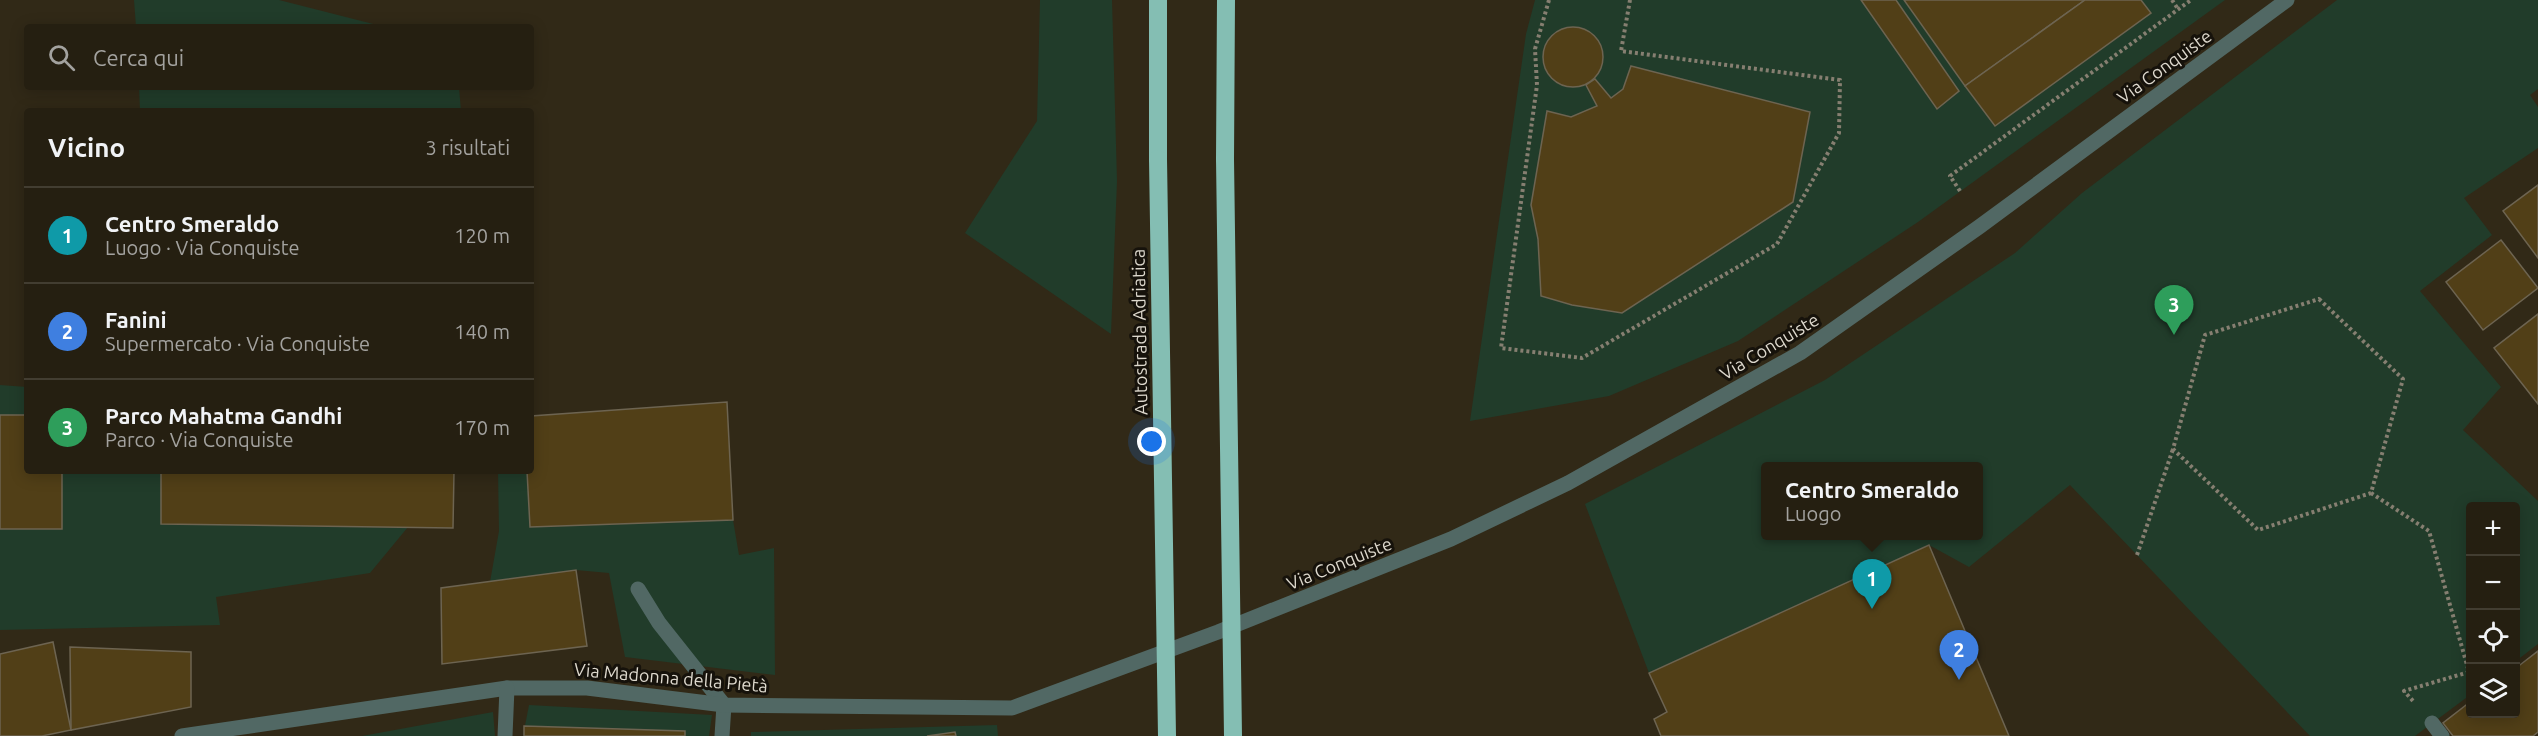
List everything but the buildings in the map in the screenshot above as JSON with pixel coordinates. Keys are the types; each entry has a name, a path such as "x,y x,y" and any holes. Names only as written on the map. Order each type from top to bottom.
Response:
{"highway":[{"name":"Autostrada Adriatica","path":"1158,0 1158,159 1167,736"},
{"path":"1226,0 1225,159 1233,736"}],"street":[{"name":"Via Conquiste","path":"1218,632 1451,539 1568,483 1800,353 1979,227 2287,0"},
{"path":"638,589 659,623 723,705 722,736"},
{"name":"Via Madonna della Pietà","path":"182,736 507,688 587,688 723,705 1012,708 1218,632"},
{"path":"506,736 507,688"},
{"path":"2432,723 2442,736"}],"path":[{"path":"1549,0 1535,49 1537,85 1500,348 1582,358 1777,244 1839,133 1840,80 1621,51 1630,0"},
{"path":"2172,0 2178,9"},
{"path":"1960,191 1950,176 2191,0"},
{"path":"2137,555 2173,448 2205,335 2319,299 2403,379 2371,493"},
{"path":"2173,448 2258,530 2371,493"},
{"path":"2371,493 2430,531 2469,672 2404,691 2432,723"}],"green space":[{"path":"134,0 279,0 373,24 136,24"},
{"path":"1040,0 1112,0 1117,181 1111,334 965,233 1037,121"},
{"path":"1535,0 2225,0 1918,222 1738,341 1609,396 1470,421 1526,34"},
{"path":"2337,0 2538,0 2538,89 2530,95 2538,107 2538,148 2464,198 2492,235 2420,291 2501,387 2463,430 2538,501 2538,644 2520,658 2520,502 2466,502 2466,698 2415,736 2310,736 2070,485 1969,567 1929,545 1649,673 1585,504 1825,380 2015,253 2082,193"},
{"path":"139,90 459,90 461,108 140,108"},
{"path":"0,385 24,387 24,474 454,474 453,528 408,527 370,573 216,597 220,625 0,630"},
{"path":"727,402 733,520 739,555 774,548 775,675 625,657 609,573 576,570 490,582 499,531 498,474 534,474 534,416"},
{"path":"529,705 712,715 709,736 523,736"},
{"path":"493,712 495,736 362,736"},
{"path":"997,725 998,736 751,736 751,732"}],"place":[{"name":"Parco Mahatma Gandhi","path":"2174,335"},
{"name":"Centro Smeraldo","path":"1872,609"},
{"name":"Fanini","path":"1959,680"}]}
